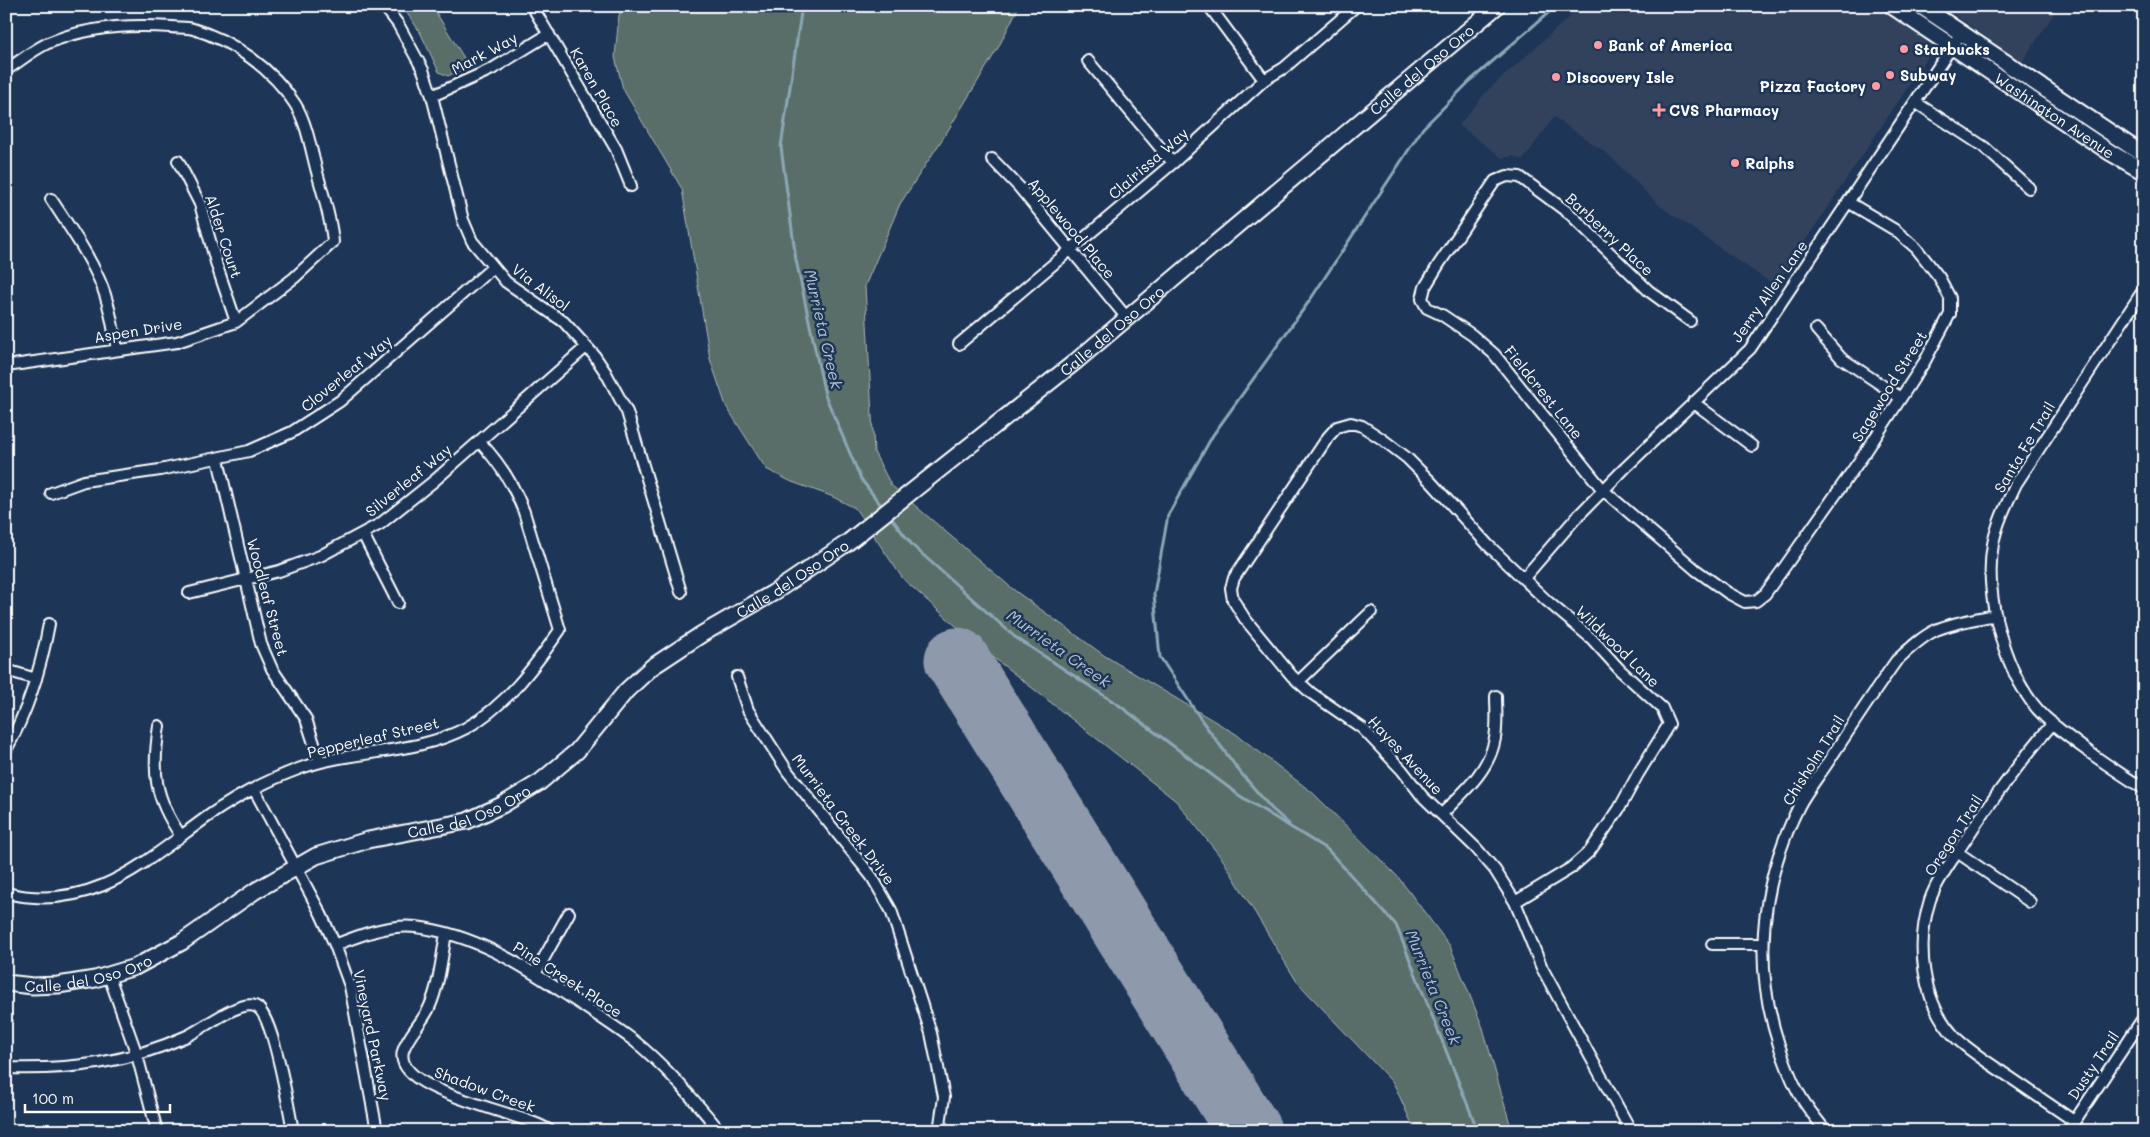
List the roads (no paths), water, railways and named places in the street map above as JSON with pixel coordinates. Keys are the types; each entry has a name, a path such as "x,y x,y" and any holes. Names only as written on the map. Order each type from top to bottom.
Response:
{"main road":[{"name":"Calle del Oso Oro","path":"6,983 33,986 58,985 108,976 135,966 182,942 255,891 316,856 353,844 467,821 487,813 520,795 555,771 577,751 626,691 652,667 702,634 773,593 847,543 1075,362 1497,6"},
{"name":"Washington Avenue","path":"1892,6 2111,153 2144,172"},
{"name":"Washington Avenue","path":"1921,6 2144,156"}],"street":[{"name":"Via Alisol","path":"384,6 398,24 423,70 432,96 463,220 472,241 492,268 506,282 564,322 606,373 627,412 681,592"},
{"name":"Karen Place","path":"532,6 616,149 631,186"},
{"path":"1209,6 1264,80"},
{"name":"Clairissa Way","path":"959,344 1173,162 1264,80 1284,68 1356,6"},
{"name":"Aspen Drive","path":"6,70 46,44 64,37 94,31 145,26 193,29 233,46 257,61 277,81 296,105 308,138 332,226 333,242 294,278 236,322 177,342 6,366"},
{"name":"Jerry Allen Lane","path":"1524,578 1603,490 1750,349 1961,33"},
{"name":"Mark Way","path":"432,96 492,69 549,34"},
{"path":"1088,61 1173,162"},
{"path":"1915,102 1984,147 2029,188"},
{"name":"Applewood Place","path":"992,159 1019,188 1127,318"},
{"name":"Alder Court","path":"178,161 200,204 217,266 236,322"},
{"name":"Barberry Place","path":"1507,176 1520,177 1570,214 1649,291 1690,321"},
{"name":"Fieldcrest Lane","path":"1507,176 1495,181 1439,264 1425,288 1422,299 1428,308 1472,335 1494,354 1603,490 1704,576 1728,593 1745,602 1756,601"},
{"path":"51,199 79,242 99,279 110,314 117,350"},
{"name":"Sagewood Street","path":"1756,601 1764,594 1868,450 1925,361 1950,314 1950,298 1938,277 1916,248 1895,230 1848,202"},
{"name":"Cloverleaf Way","path":"51,493 84,481 218,459 249,451 292,432 320,415 360,383 492,268"},
{"name":"Santa Fe Trail","path":"2144,289 2016,484 2002,514 1993,545 1992,577 1996,615 2011,667 2028,696 2044,716 2144,789"},
{"path":"1816,329 1841,358 1901,398"},
{"name":"Silverleaf Way","path":"189,593 279,571 320,556 362,534 398,511 586,347"},
{"path":"1693,402 1752,446"},
{"name":"Wildwood Lane","path":"1337,427 1351,423 1362,426 1407,458 1488,545 1547,601 1592,639 1620,670 1662,708 1669,724 1619,809 1590,851 1571,868 1515,902"},
{"name":"Hayes Avenue","path":"1337,427 1328,437 1243,565 1231,588 1233,600 1245,619 1298,682 1362,728 1402,770 1422,796 1476,848 1495,870 1515,902 1542,968 1631,1131"},
{"name":"Pepperleaf Street","path":"6,893 27,897 61,897 96,889 112,882 147,861 222,807 254,789 320,762 426,742 466,727 503,700 560,630 517,494 503,469 479,442"},
{"name":"Woodleaf Street","path":"218,459 266,656 277,678 306,718 320,762"},
{"path":"362,534 398,603"},
{"path":"1298,682 1371,612"},
{"name":"Chisholm Trail","path":"1826,1131 1801,1097 1783,1056 1772,1023 1765,987 1763,944 1772,878 1784,842 1800,805 1896,662 1914,645 1935,631 1968,620 1996,615"},
{"path":"6,750 18,730 36,679 49,624"},
{"path":"6,670 36,679"},
{"name":"Murrieta Creek Drive","path":"737,677 748,710 788,772 872,877 890,910 931,1034 944,1097 939,1131"},
{"path":"1442,814 1473,782 1488,759 1494,742 1496,696"},
{"name":"Oregon Trail","path":"2053,723 2014,770 1943,875 1931,898 1923,927 1922,952 1927,984 1936,1009 1953,1035 1976,1054 2074,1121"},
{"path":"159,726 154,760 156,783 164,806 181,836"},
{"name":"Vineyard Parkway","path":"254,789 296,866 335,944 350,986 377,1131"},
{"path":"1958,852 2030,902"},
{"path":"535,974 569,914"},
{"name":"Pine Creek Place","path":"335,944 386,928 415,927 446,933 502,953 633,1040 693,1098 720,1131"},
{"name":"Shadow Creek","path":"446,933 430,1007 403,1052 405,1065 425,1084 458,1098 513,1114 550,1131"},
{"path":"1712,944 1763,944"},
{"path":"108,976 138,1055 156,1131"},
{"path":"6,1068 82,1067 138,1055 201,1030 243,1006 255,1006 262,1012 269,1025 279,1062 293,1131"},
{"name":"Dusty Trail","path":"2068,1131 2144,1017"}],"waterway":[{"name":"Murrieta Creek","path":"802,6 781,147 796,260 825,395 861,479 883,508"},
{"path":"1289,824 1271,808 1240,772 1202,721 1160,657 1154,594 1168,515 1213,435 1310,300 1423,128 1470,81 1556,6"},
{"name":"Murrieta Creek","path":"888,514 913,546 1015,637 1120,706 1240,796 1328,850 1396,925 1478,1131"}],"place":[{"name":"Bank of America","path":"1598,45"},
{"name":"Starbucks","path":"1904,49"},
{"name":"Subway","path":"1890,75"},
{"name":"Discovery Isle","path":"1556,77"},
{"name":"Pizza Factory","path":"1876,86"},
{"name":"CVS Pharmacy","path":"1659,110"},
{"name":"Ralphs","path":"1735,163"}]}
